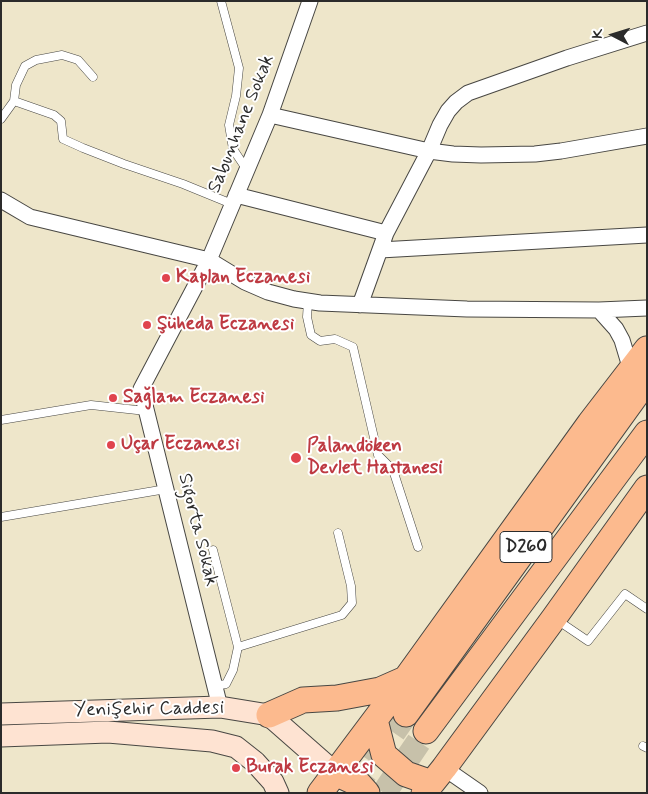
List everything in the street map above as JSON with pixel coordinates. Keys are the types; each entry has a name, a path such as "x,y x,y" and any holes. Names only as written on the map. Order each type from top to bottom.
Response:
{"highway":[{"path":"320,793 639,375 647,349"},
{"name":"D260","path":"406,714 639,375"},
{"name":"D260","path":"426,731 647,433"},
{"path":"375,720 384,755 406,774 435,784 647,488"},
{"path":"269,716 303,700 337,698 380,690 407,678"},
{"path":"335,773 359,784 367,793"}],"main road":[{"name":"Yenişehir Caddesi","path":"1,714 218,696 269,716 335,773"},
{"name":"Yenişehir Caddesi","path":"1,736 108,732 212,742 236,747 273,782 278,793"}],"street":[{"name":"Sabunhane Sokak","path":"210,260 270,115 310,1"},
{"path":"360,305 386,234 429,151 440,124 456,102 468,93 567,58 647,33"},
{"path":"270,115 429,151 481,155 535,154 647,136"},
{"path":"1,200 30,217 210,260 245,282 294,300 467,310 647,308"},
{"path":"234,200 386,234"},
{"path":"380,250 647,235"},
{"name":"Sigorta Sokak","path":"210,260 141,389 218,696"},
{"path":"599,310 616,329 639,375"},
{"path":"435,784 480,793"}],"lane":[{"path":"221,1 239,68 236,96 229,125 233,149 246,170"},
{"path":"1,119 14,101 16,84 25,66 36,60 62,55 78,60 93,77"},
{"path":"14,101 54,115 61,121 63,139 124,164 234,200"},
{"path":"308,301 307,317 311,335 320,341 335,339 353,347 378,455 393,470 418,547"},
{"path":"1,420 91,405 146,411"},
{"path":"1,517 166,489"},
{"path":"238,647 342,614 352,603 351,586 338,534"},
{"path":"212,550 238,647 233,670 218,696"},
{"path":"554,618 588,640 625,594 647,609"}],"tunnel":[{"path":"351,793 406,714"},
{"path":"384,793 426,731"}],"place":[{"name":"Kaplan Eczanesi","path":"166,278"},
{"name":"Şüheda Eczanesi","path":"147,325"},
{"name":"Sağlam Eczanesi","path":"113,398"},
{"name":"Uçar Eczanesi","path":"111,445"},
{"name":"Palandöken Devlet Hastanesi","path":"296,458"},
{"name":"Burak Eczanesi","path":"236,768"}]}
